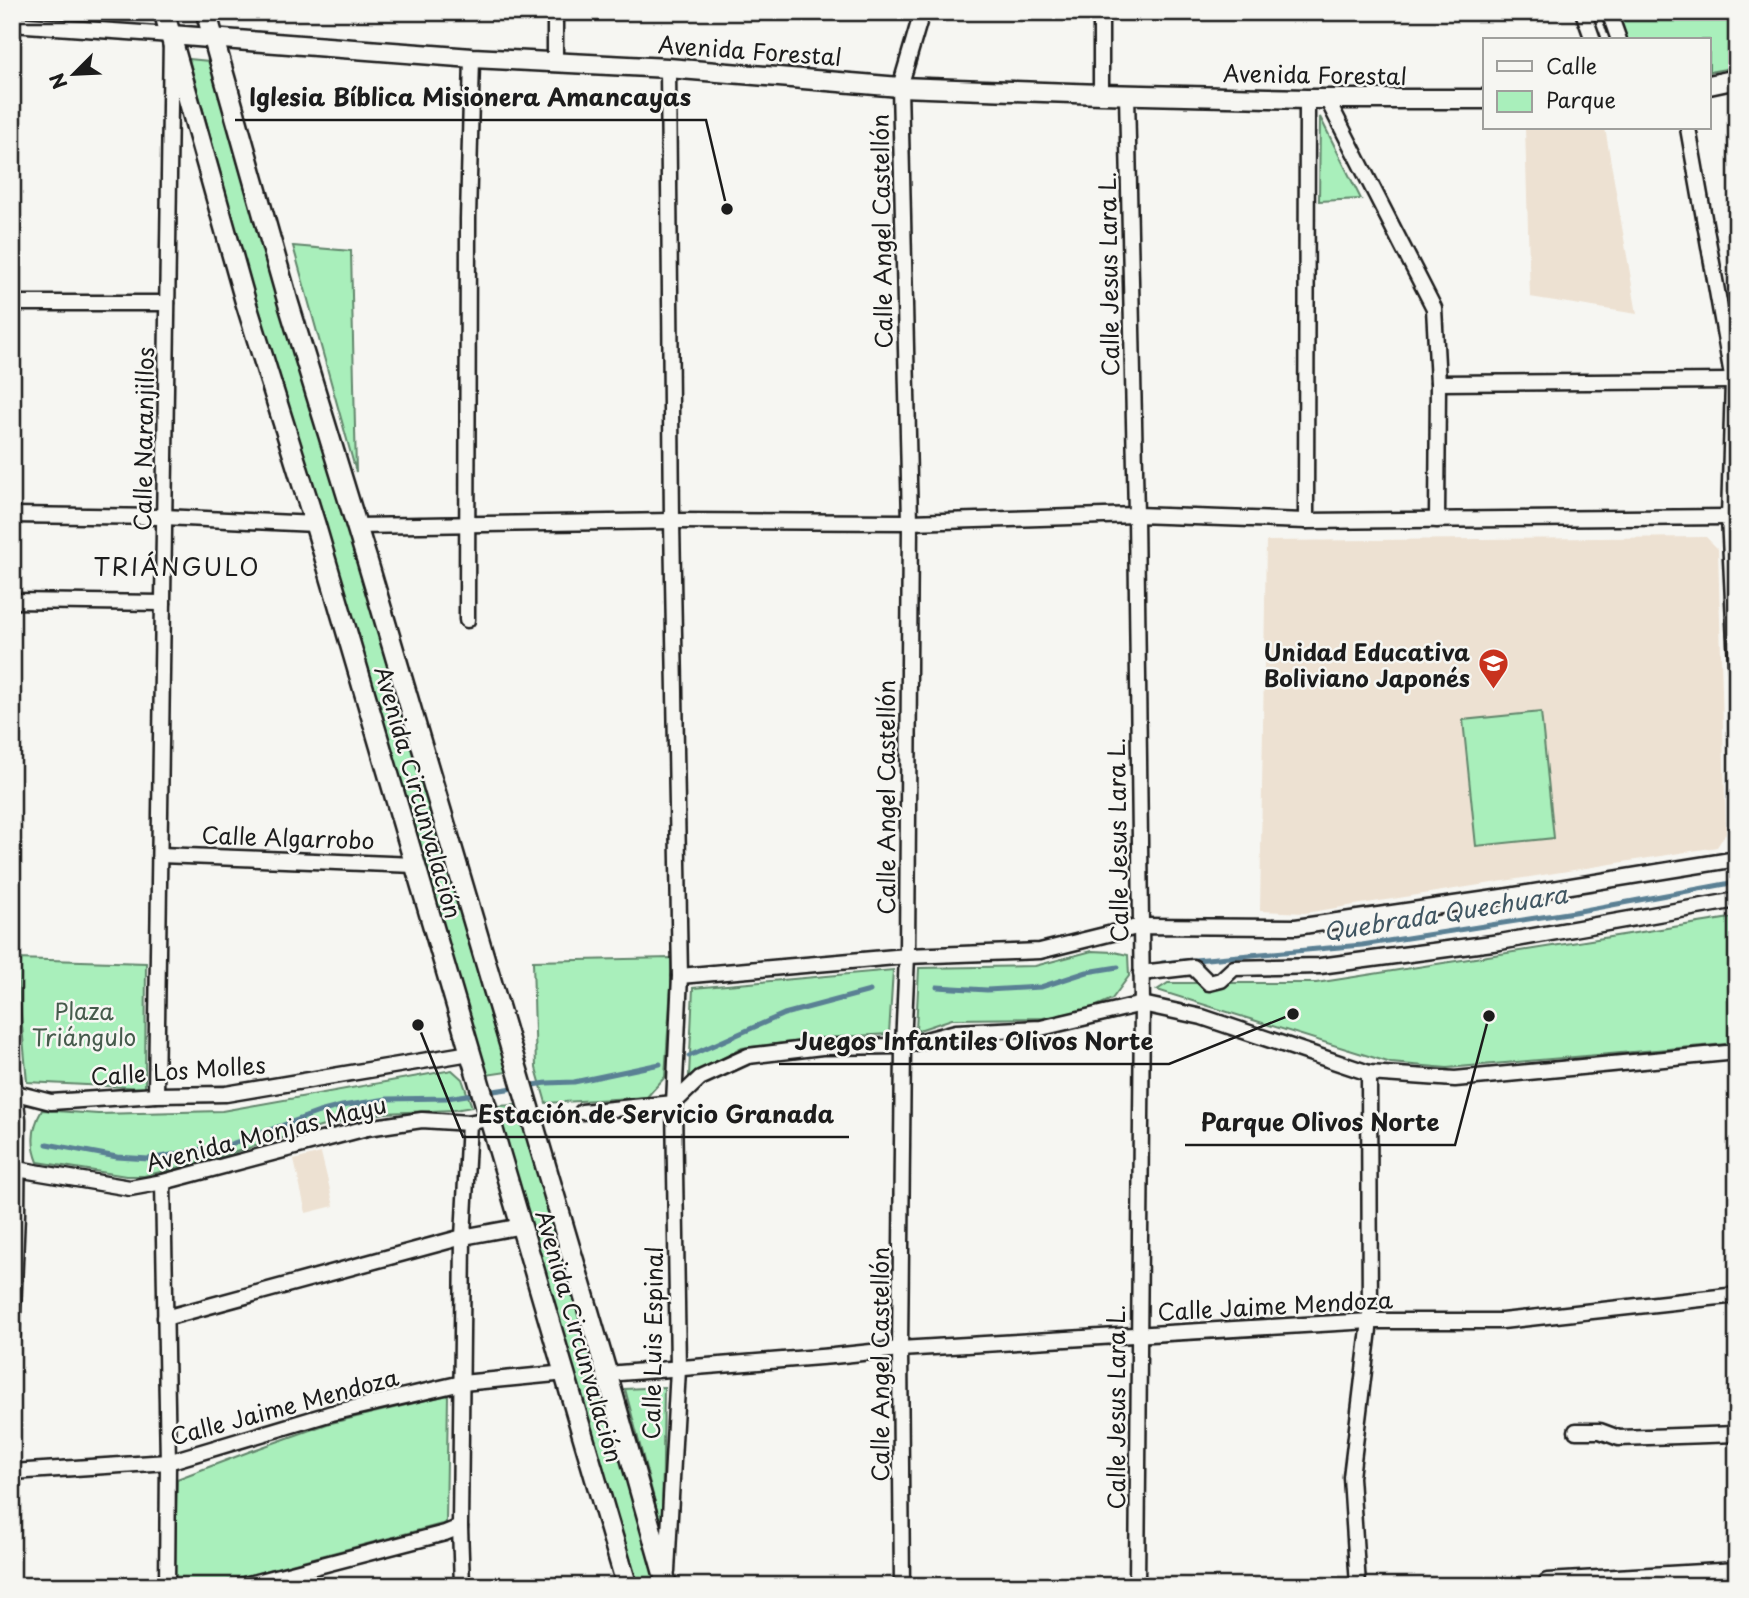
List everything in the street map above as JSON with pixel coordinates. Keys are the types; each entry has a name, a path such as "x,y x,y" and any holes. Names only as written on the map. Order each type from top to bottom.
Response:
{"main road":[{"name":"Avenida Circunvalación","path":"164,12 245,300 315,524 628,1586"},
{"name":"Avenida Circunvalación","path":"206,12 288,302 667,1584"}],"street":[{"path":"555,12 555,63"},
{"name":"Calle Angel Castellón","path":"902,1586 900,1349 903,1046 907,956 910,522 900,86 922,12"},
{"path":"1101,12 1101,94"},
{"path":"1583,12 1592,38"},
{"path":"1609,12 1618,38"},
{"name":"Avenida Forestal","path":"13,24 900,86 1307,99 1483,99"},
{"path":"12,31 13,24"},
{"name":"Calle Naranjillos","path":"156,1095 171,36"},
{"path":"467,620 468,219 472,58"},
{"name":"Calle Luis Espinal","path":"667,1584 678,1369 674,1103 680,976 668,68"},
{"path":"1710,85 1737,79"},
{"name":"Calle Jesus Lara L.","path":"1127,94 1142,1004 1137,1586"},
{"path":"1306,521 1307,99"},
{"path":"1327,99 1434,309 1438,383 1437,520"},
{"path":"1688,130 1732,381 1729,517 1737,684"},
{"path":"12,303 167,303"},
{"path":"1438,383 1732,381"},
{"path":"12,515 164,517 315,524"},
{"path":"356,526 673,521 910,522 1136,515 1306,521 1729,517"},
{"path":"12,601 163,603"},
{"name":"Calle Algarrobo","path":"160,855 415,865"},
{"path":"680,976 907,956 1040,951 1141,926 1296,927 1737,859"},
{"path":"1141,973 1193,967 1209,983 1221,980 1234,968 1320,966 1500,942 1737,900"},
{"path":"582,1112 674,1103 700,1078 748,1055 821,1047 903,1046 956,1032 1041,1028 1142,1004 1202,1017 1369,1073 1455,1079 1737,1052"},
{"name":"Calle Los Molles","path":"13,1092 51,1102 156,1095 226,1094 470,1053"},
{"path":"12,1070 18,1119 15,1167 18,1213 12,1336"},
{"path":"1358,1586 1351,1477 1370,1321 1369,1073"},
{"name":"Avenida Monjas Mayu","path":"15,1167 130,1188 163,1182 367,1128 422,1120 469,1123 488,1112"},
{"path":"462,1586 460,1527 463,1237 469,1123"},
{"path":"163,1182 168,1462 167,1586"},
{"path":"165,1318 463,1237 522,1226"},
{"name":"Calle Jaime Mendoza","path":"607,1374 900,1349 1370,1321 1502,1321 1737,1295"},
{"name":"Calle Jaime Mendoza","path":"12,1472 168,1462 332,1413 462,1383 566,1373"},
{"path":"1576,1431 1600,1431 1619,1438 1737,1434"},
{"path":"241,1586 444,1534 460,1527"},
{"path":"1547,1581 1737,1570"}],"shaded area":[{"path":"1525,130 1605,130 1637,314 1530,297"},
{"name":"Unidad Educativa Boliviano Japonés","path":"1706,537 1718,549 1726,833 1717,847 1305,913 1260,911 1266,541"},
{"path":"321,1153 334,1206 306,1213 294,1160"}],"green space":[{"path":"1617,12 1737,12 1737,67 1710,72 1710,38 1626,38"},
{"path":"189,59 209,61 277,301 315,421 507,1072 487,1075 324,520 253,292"},
{"path":"1320,117 1361,199 1319,201"},
{"path":"293,246 351,251 356,472"},
{"path":"1541,712 1554,838 1476,846 1463,720"},
{"path":"1737,917 1737,1043 1447,1068 1391,1063 1157,990 1168,983 1316,983"},
{"path":"1092,951 1128,955 1129,976 1112,999 1088,1010 1043,1018 952,1019 916,1031 919,968 1035,966"},
{"path":"671,958 665,1077 647,1097 546,1103 536,1068 533,961"},
{"name":"Plaza Triángulo","path":"16,959 146,963 145,1088 27,1082"},
{"path":"893,970 889,1034 823,1038 742,1048 689,1076 693,988"},
{"path":"452,1070 462,1079 472,1107 384,1113 327,1125 144,1176 126,1176 38,1162 34,1149 34,1129 42,1110 98,1114 222,1111"},
{"path":"518,1105 658,1586 637,1586 495,1106"},
{"path":"664,1387 662,1529 625,1389"},
{"path":"448,1395 446,1523 207,1586 174,1586 177,1479 327,1424"}],"waterway":[{"name":"Quebrada Quechuara","path":"1162,963 1362,945 1574,912 1731,883"},
{"name":"Quebrada Quechuara","path":"937,987 987,990 1041,987 1087,972 1118,967"},
{"name":"Quebrada Quechuara","path":"689,1056 784,1014 870,991"},
{"name":"Quebrada Quechuara","path":"47,1144 117,1157 149,1159 231,1144 342,1106 387,1099 447,1098 547,1083 574,1082 660,1064"}],"place":[{"name":"Iglesia Bíblica Misionera Amancayas","path":"727,209"},
{"name":"Unidad Educativa Boliviano Japonés","path":"1493,691"},
{"name":"Juegos Infantiles Olivos Norte","path":"1293,1014"},
{"name":"Parque Olivos Norte","path":"1489,1016"},
{"name":"Estación de Servicio Granada","path":"418,1025"}],"district":[{"name":"TRIÁNGULO","path":"177,566"}]}
